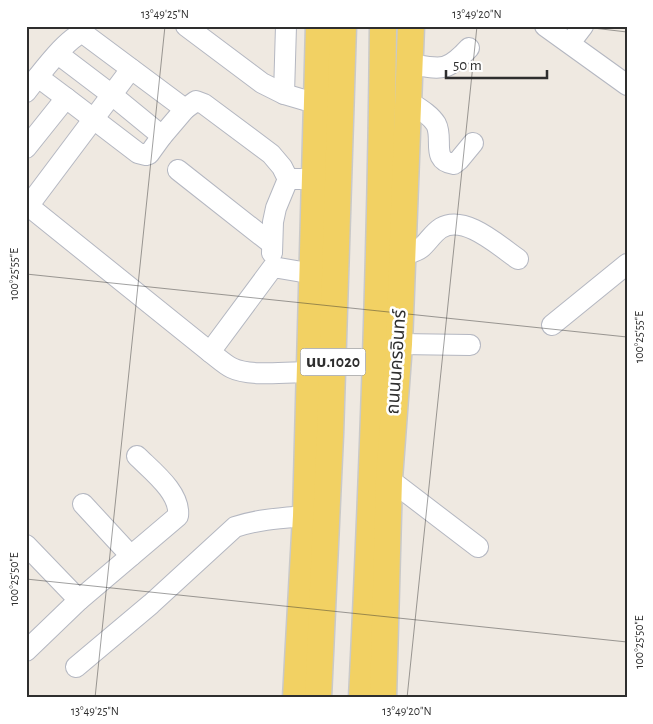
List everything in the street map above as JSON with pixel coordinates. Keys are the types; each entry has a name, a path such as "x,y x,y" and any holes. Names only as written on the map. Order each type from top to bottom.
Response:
{"main road":[{"name":"นบ.1020","path":"296,698 306,516 311,372 319,26"},
{"name":"นบ.1020","path":"318,698 330,435 343,26"},
{"name":"ถนนนครอินทร์","path":"362,698 382,153 383,26"},
{"path":"382,153 405,26"},
{"name":"ถนนนครอินทร์","path":"383,698 388,576 389,479 399,344 411,26"},
{"path":"300,607 330,435"}],"street":[{"path":"186,26 252,77 284,94 318,104"},
{"path":"284,94 286,26"},
{"path":"545,26 627,85"},
{"path":"570,44 583,26"},
{"path":"185,108 83,33 77,34 32,85 66,98 138,153 142,154 149,154 185,108 196,101 204,104 277,160 288,179"},
{"path":"409,64 435,68 450,66 469,48"},
{"path":"58,54 162,136"},
{"path":"130,69 28,205 232,368 242,371 311,372"},
{"path":"26,148 66,98"},
{"path":"408,101 436,124 440,157 443,161 454,164 473,143"},
{"path":"178,170 272,244"},
{"path":"288,179 316,179"},
{"path":"210,352 273,267 272,222 288,179"},
{"path":"403,255 421,248 441,228 463,226 475,229 518,259"},
{"path":"552,325 627,264"},
{"path":"273,267 314,274"},
{"path":"399,344 470,345"},
{"path":"26,651 79,600 178,516 179,508 173,494 137,456"},
{"path":"389,479 478,547"},
{"path":"83,504 131,556"},
{"path":"76,667 151,604 236,527 268,518 306,516"},
{"path":"26,545 79,600"}]}
